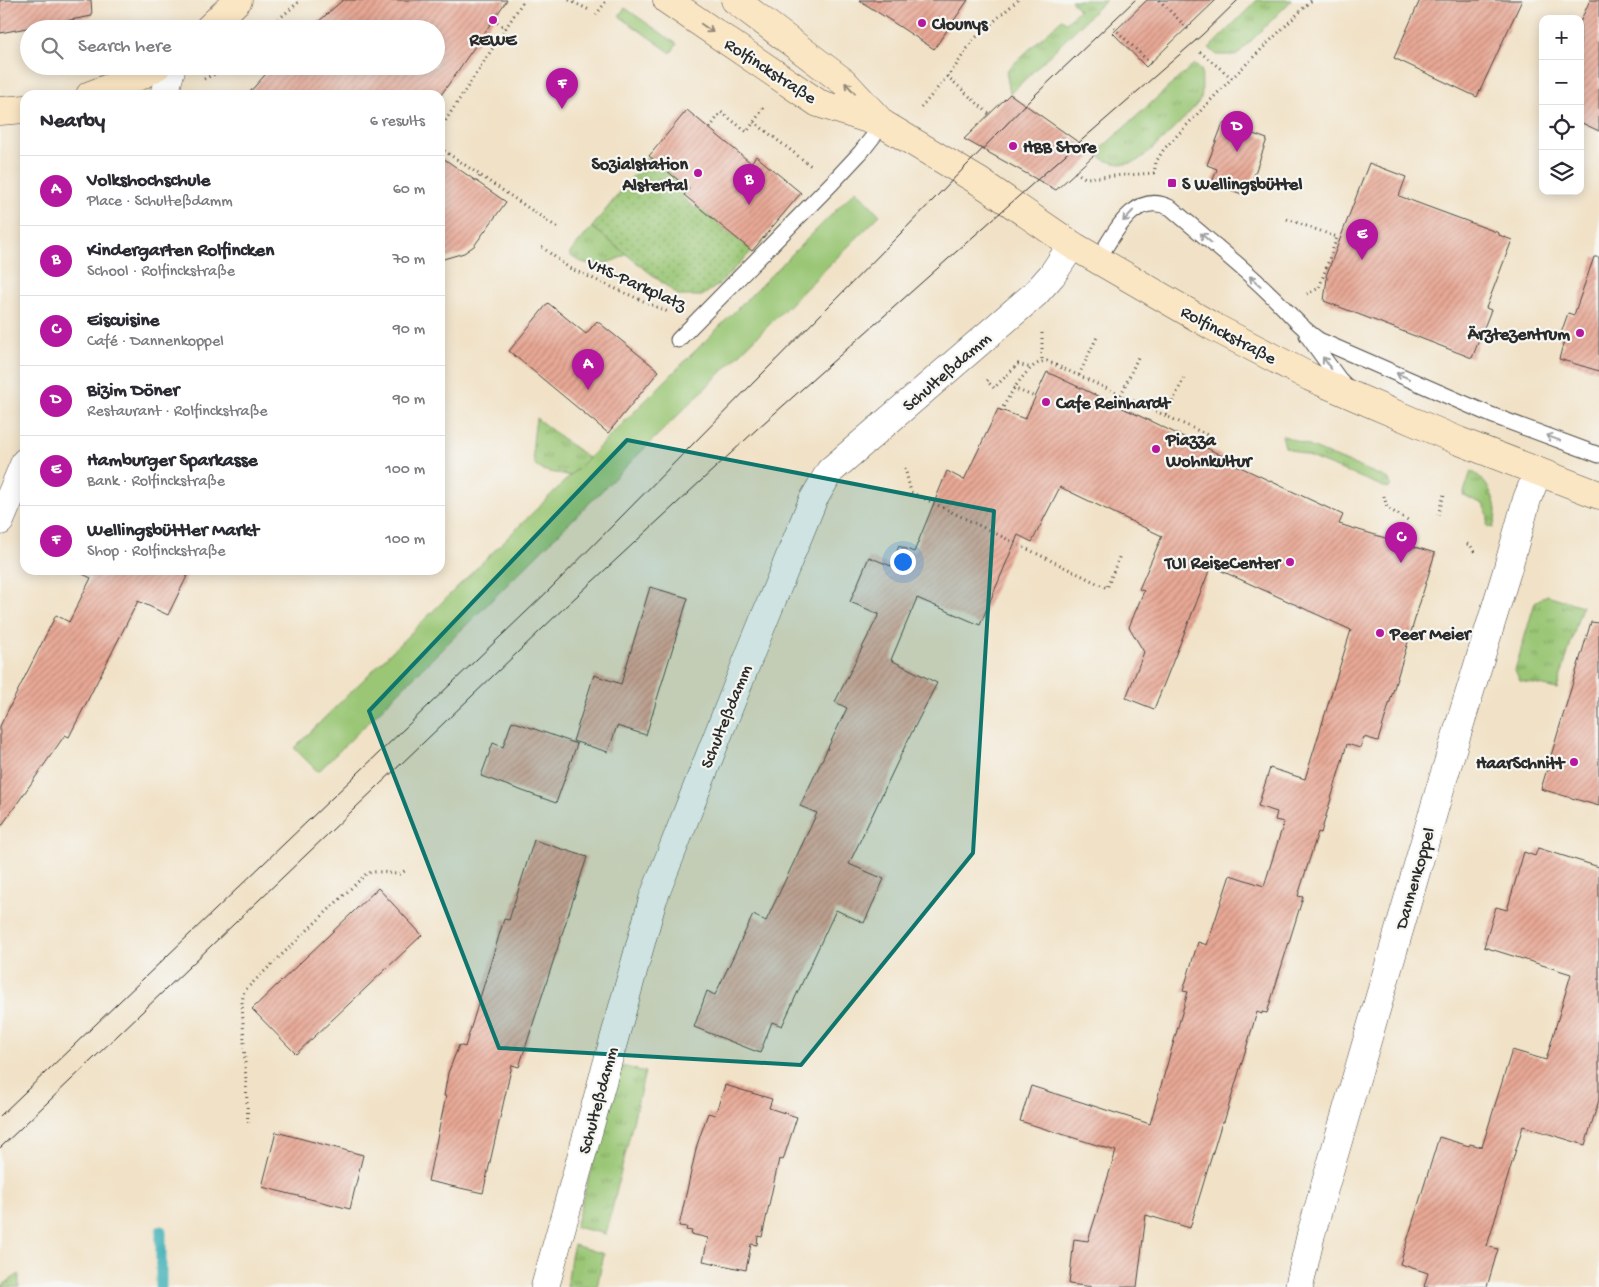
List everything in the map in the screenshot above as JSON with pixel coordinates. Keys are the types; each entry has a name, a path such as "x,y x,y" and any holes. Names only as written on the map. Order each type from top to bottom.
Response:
{"main road":[{"path":"217,20 238,0"},
{"name":"Rolfinckstraße","path":"667,0 818,103 891,129 980,182 1072,246 1212,326 1310,377 1358,398 1458,441 1599,495"},
{"name":"Rolfinckstraße","path":"736,0 844,82 891,129"},
{"path":"106,90 142,75"}],"street":[{"path":"165,90 170,75"},
{"name":"Schulteßdamm","path":"545,1287 653,899 813,500 830,471 1035,294 1052,275 1072,246"},
{"name":"Dannenkoppel","path":"1299,1287 1311,1234 1440,789 1507,572 1527,499 1538,472"},
{"path":"0,521 20,474"}],"lane":[{"path":"678,340 861,152 891,129"},
{"path":"1097,261 1130,214 1140,206 1151,202 1171,208 1270,294 1300,326 1339,379 1358,398"},
{"path":"1300,326 1319,340 1491,415 1599,455"}],"path":[{"path":"278,20 301,0"},
{"path":"445,121 524,0"},
{"path":"570,0 589,10"},
{"path":"596,15 607,0"},
{"path":"891,129 947,76 973,40 1018,0"},
{"path":"1159,0 1188,29"},
{"path":"1075,172 1085,178 1154,173 1156,162 1164,149 1232,78 1312,0"},
{"path":"493,20 506,28"},
{"path":"1114,28 1150,64"},
{"path":"1200,52 1232,78"},
{"path":"947,76 989,114"},
{"path":"710,128 721,112 747,132 754,122 833,182"},
{"path":"445,151 558,228"},
{"path":"476,182 480,175"},
{"path":"1287,219 1337,237 1319,288 1304,296"},
{"name":"VHS-Parkplatz","path":"542,247 569,268 694,323"},
{"path":"1079,375 1097,337"},
{"path":"1042,339 1042,361"},
{"path":"1122,395 1140,355"},
{"path":"1001,411 1013,388 1031,368 1037,362 1047,361 1214,438"},
{"path":"994,374 987,381 994,388 1018,364 1031,368"},
{"path":"1166,415 1184,376"},
{"path":"1013,388 1035,397"},
{"path":"905,468 911,492 1107,588 1120,555"},
{"path":"1438,515 1444,494"},
{"path":"1384,496 1387,508 1408,520"},
{"path":"248,1123 242,1002 244,991 366,874 373,871 385,871 400,874 406,870"}],"highlighted area":[{"path":"627,440 994,511 973,853 801,1065 499,1048 369,711"}],"green space":[{"path":"1071,0 1106,0 1010,94 1006,71 1062,19 1066,22 1079,10"},
{"path":"1257,0 1292,0 1237,55 1217,55 1209,48"},
{"path":"625,8 677,44 671,53 619,16"},
{"path":"1194,64 1202,71 1201,98 1181,122 1159,143 1141,159 1124,164 1114,163 1095,154"},
{"path":"649,156 689,189 682,197 696,209 703,200 708,215 752,251 718,285 702,296 679,296 592,227"},
{"path":"856,190 880,215 318,772 294,748"},
{"path":"592,227 627,254 613,261 590,264 576,259 569,254"},
{"path":"536,418 588,458 570,476 546,471 536,465 533,445"},
{"path":"1282,435 1389,479 1391,485 1389,488 1384,487 1285,447"},
{"path":"1471,471 1485,483 1492,494 1496,512 1493,528 1487,526 1488,516 1483,504 1463,495"},
{"path":"1547,595 1582,606 1557,689 1520,681 1515,670 1535,602"},
{"path":"622,1066 645,1072 606,1234 575,1227 611,1097"},
{"path":"574,1245 604,1254 597,1287 567,1287"},
{"path":"19,1274 19,1287 0,1287"}],"building":[{"path":"0,0 91,0 92,16 70,20 20,20 20,29 0,33"},
{"path":"343,0 507,0 444,90 251,90 265,75 445,75 445,20 320,20"},
{"name":"Clounys","path":"859,0 968,0 934,49"},
{"path":"1147,0 1216,0 1146,67 1113,33"},
{"path":"1420,0 1522,0 1477,97 1394,58"},
{"path":"1590,0 1599,0 1599,131 1584,124 1583,15"},
{"path":"1010,94 1095,154 1056,190 964,139"},
{"path":"687,110 751,163 756,156 801,193 752,251 684,195 689,189 649,156"},
{"path":"1223,123 1267,139 1247,196 1212,183 1217,169 1207,165"},
{"path":"445,159 506,202 474,246 464,253 445,259"},
{"path":"1369,163 1406,177 1399,196 1499,233 1499,235 1512,240 1486,308 1491,310 1472,358 1324,301 1326,276"},
{"name":"Ärztezentrum","path":"1594,257 1599,257 1599,371 1559,359 1564,341 1559,339 1568,313 1574,315"},
{"path":"548,303 586,334 597,321 659,371 608,433 509,351"},
{"path":"1047,372 1209,449 1224,457 1223,459 1343,515 1339,524 1435,553 1378,741 1364,737 1360,748 1347,744 1321,833 1318,832 1298,896 1303,897 1267,1013 1257,1012 1190,1228 1146,1215 1137,1287 1094,1287 1069,1284 1074,1239 1088,1241 1116,1151 1020,1121 1031,1086 1150,1124 1188,992 1183,991 1198,942 1207,945 1230,875 1264,886 1284,822 1275,820 1277,812 1258,806 1270,768 1305,779 1351,630 1211,566 1154,709 1126,698 1144,652 1129,627 1144,591 1139,589 1162,536 1060,487 1032,542 1018,535 980,625 917,598 891,660 937,683 849,864 884,879 864,923 836,910 782,1026 772,1022 760,1053 694,1027 707,991 715,995 753,915 766,921 817,813 800,806 847,708 835,702 879,614 850,602 869,557 891,566 899,546 914,552 947,471 964,480 998,409 1025,419"},
{"path":"85,575 188,575 168,615 138,601 69,737 65,735 0,828 0,726 56,615 69,622 91,578"},
{"path":"650,587 688,598 646,735 617,726 608,752 573,741 594,675 621,684"},
{"path":"1591,622 1599,623 1599,806 1541,789"},
{"path":"512,721 577,744 556,803 481,776 493,743 503,747"},
{"path":"534,840 587,857 519,1067 512,1065 483,1193 428,1181 446,1096 444,1096 448,1073 459,1045 465,1047 504,919 509,920"},
{"path":"1538,848 1599,867 1599,1100 1585,1145 1523,1126 1487,1246 1498,1249 1487,1287 1424,1287 1428,1273 1400,1264 1439,1137 1469,1146 1470,1144 1482,1147 1512,1050 1546,1060 1571,974 1484,947 1496,907 1507,910 1524,852 1535,856"},
{"path":"378,888 422,935 296,1054 252,1009"},
{"path":"725,1085 772,1099 769,1108 797,1117 783,1160 779,1159 762,1237 758,1236 757,1245 751,1244 746,1270 703,1261 708,1238 691,1234 692,1231 686,1230 687,1227 679,1226 697,1145 708,1113 715,1115"},
{"path":"276,1132 363,1155 350,1209 262,1187"}],"waterway":[{"path":"161,1231 161,1287"}],"tram line":[{"path":"0,1116 548,591 1034,96 1135,0"},
{"path":"0,1148 565,607 757,429 1202,35 1238,0"}],"place":[{"name":"REWE","path":"493,20"},
{"name":"Clounys","path":"922,23"},
{"name":"Wellingsbüttler Markt","path":"562,109"},
{"name":"HBB Store","path":"1013,146"},
{"name":"Bizim Döner","path":"1237,152"},
{"name":"Sozialstation Alstertal","path":"698,173"},
{"name":"S Wellingsbüttel","path":"1172,183"},
{"name":"Kindergarten Rolfincken","path":"749,205"},
{"name":"Hamburger Sparkasse","path":"1362,260"},
{"name":"Ärztezentrum","path":"1580,333"},
{"name":"Volkshochschule","path":"588,390"},
{"name":"Cafe Reinhardt","path":"1046,402"},
{"name":"Piazza Wohnkultur","path":"1156,449"},
{"name":"TUI ReiseCenter","path":"1290,562"},
{"name":"Eiscuisine","path":"1401,563"},
{"name":"Peer Meier","path":"1380,633"},
{"name":"HaarSchnitt","path":"1574,762"}]}
